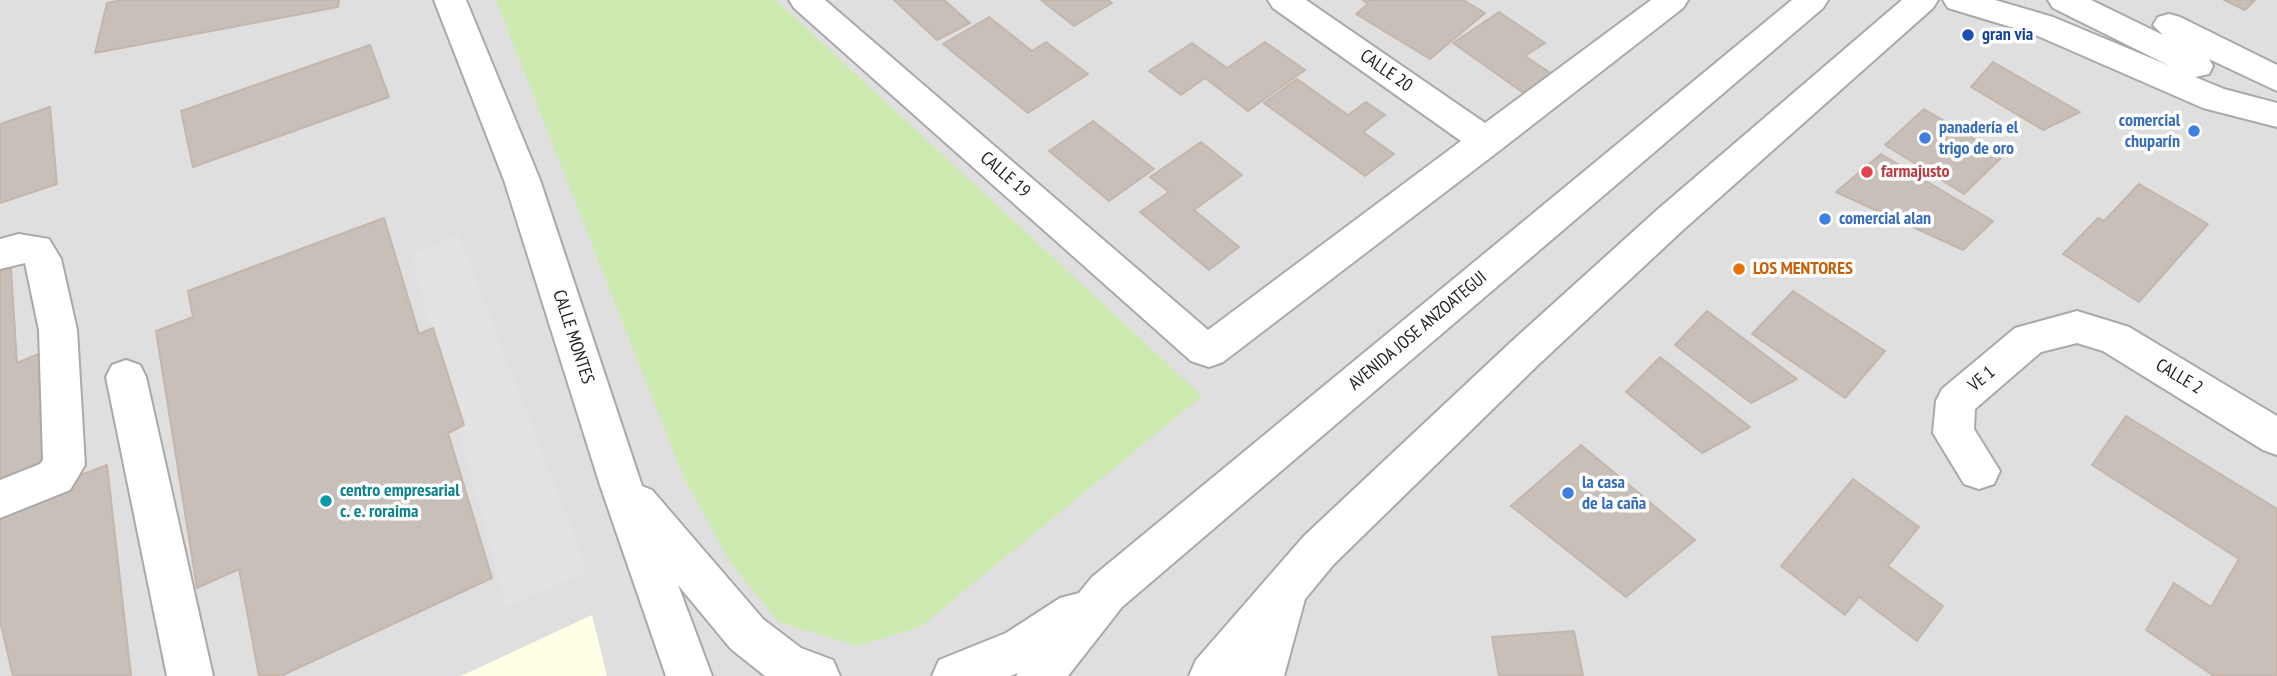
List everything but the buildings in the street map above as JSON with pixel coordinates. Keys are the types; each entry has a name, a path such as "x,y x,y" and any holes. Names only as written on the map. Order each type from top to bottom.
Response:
{"street":[{"name":"CALLE MONTES","path":"450,0 522,180 621,485 689,676"},
{"name":"CALLE 19","path":"805,0 1205,350 1214,349 1487,142"},
{"name":"CALLE 20","path":"1284,0 1487,142"},
{"path":"1487,142 1672,0"},
{"name":"AVENIDA JOSE ANZOATEGUI","path":"1039,676 1107,592 1812,0"},
{"path":"1212,676 1320,550 1525,353 1681,211 1922,0"},
{"path":"1959,0 2042,25 2215,99 2277,116"},
{"path":"2064,0 2277,106"},
{"path":"2121,0 2277,79"},
{"path":"2174,0 2244,42 2277,67"},
{"path":"0,254 19,248 36,249 43,259 58,330 64,465 55,477 0,499"},
{"name":"CALLE 2","path":"2077,327 2115,338 2277,437"},
{"name":"VE 1","path":"1979,471 1953,433 1956,401 2029,339 2077,327"},
{"path":"126,377 190,676"},
{"path":"621,485 747,634 786,664 817,676"},
{"path":"1261,676 1287,588"},
{"path":"955,676 1022,649 1107,592"}],"shaded area":[{"path":"0,0 2277,0 2277,676 0,676"},
{"path":"459,235 588,571 506,607 411,255"},
{"path":"592,615 607,676 461,676"}],"green space":[{"path":"496,0 776,0 1202,396 920,627 857,646 779,622 730,562 683,476"}],"place":[{"name":"gran via","path":"1968,35"},
{"name":"comercial chuparín","path":"2194,131"},
{"name":"panadería el trigo de oro","path":"1925,138"},
{"name":"farmajusto","path":"1867,172"},
{"name":"comercial alan","path":"1825,219"},
{"name":"LOS MENTORES","path":"1739,269"},
{"name":"la casa de la caña","path":"1568,493"},
{"name":"centro empresarial c. e. roraima","path":"326,501"}]}
